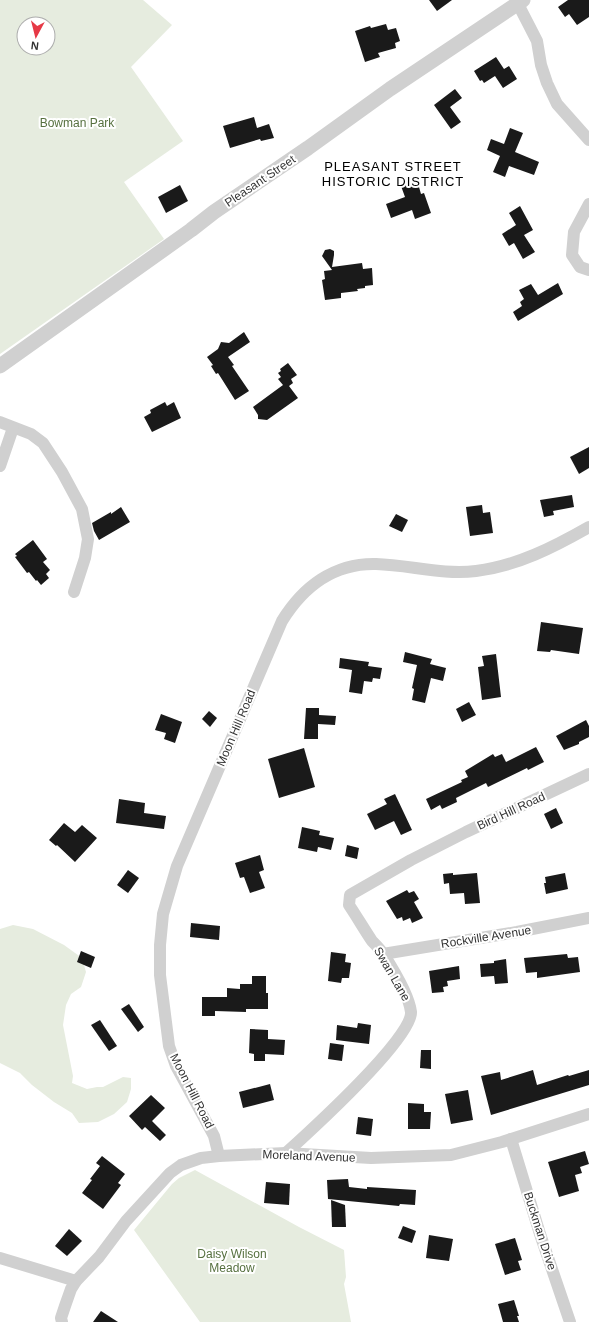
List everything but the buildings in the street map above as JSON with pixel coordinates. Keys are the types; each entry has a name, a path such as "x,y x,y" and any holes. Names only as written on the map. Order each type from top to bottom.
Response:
{"street":[{"path":"520,2 537,41 546,83 557,104 589,140"},
{"name":"Pleasant Street","path":"0,366 214,212 308,148 390,89 520,2"},
{"path":"589,204 574,232 572,255 580,267 589,270"},
{"path":"0,422 31,434 43,443 62,472 82,509 88,539 85,558 74,592"},
{"path":"0,466 13,428"},
{"name":"Moon Hill Road","path":"220,1156 214,1136 176,1066 169,1046 160,975 160,945 163,914 177,866 282,621 290,608 301,595 312,586 322,578 348,568 375,564 442,572 483,570 516,562 540,552 589,527"},
{"name":"Bird Hill Road","path":"432,849 589,774"},
{"name":"Swan Lane","path":"286,1154 342,1101 396,1043 407,1027 411,1013 408,998 383,954 349,905 350,895 432,849"},
{"name":"Rockville Avenue","path":"383,954 517,932 589,918"},
{"name":"Moreland Avenue","path":"76,1281 99,1257 126,1221 170,1173 182,1165 201,1158 286,1154 371,1158 416,1157 450,1154 511,1139 589,1114"},
{"name":"Buckman Drive","path":"511,1139 540,1234 570,1322"},
{"path":"0,1258 76,1281 65,1306 62,1322"}],"green space":[{"name":"Bowman Park","path":"0,0 143,0 172,25 131,67 183,141 124,182 164,239 0,354"},
{"path":"13,925 33,929 64,945 82,958 86,972 81,987 71,994 66,1005 63,1025 73,1076 72,1083 87,1089 103,1087 123,1077 131,1078 131,1089 127,1102 114,1114 98,1122 79,1123 72,1113 54,1102 32,1085 20,1073 0,1063 0,929"},
{"name":"Daisy Wilson Meadow","path":"195,1170 344,1250 346,1277 344,1284 351,1322 200,1322 134,1230 172,1184 179,1178"}],"district":[{"name":"PLEASANT STREET HISTORIC DISTRICT","path":"393,174"}]}
